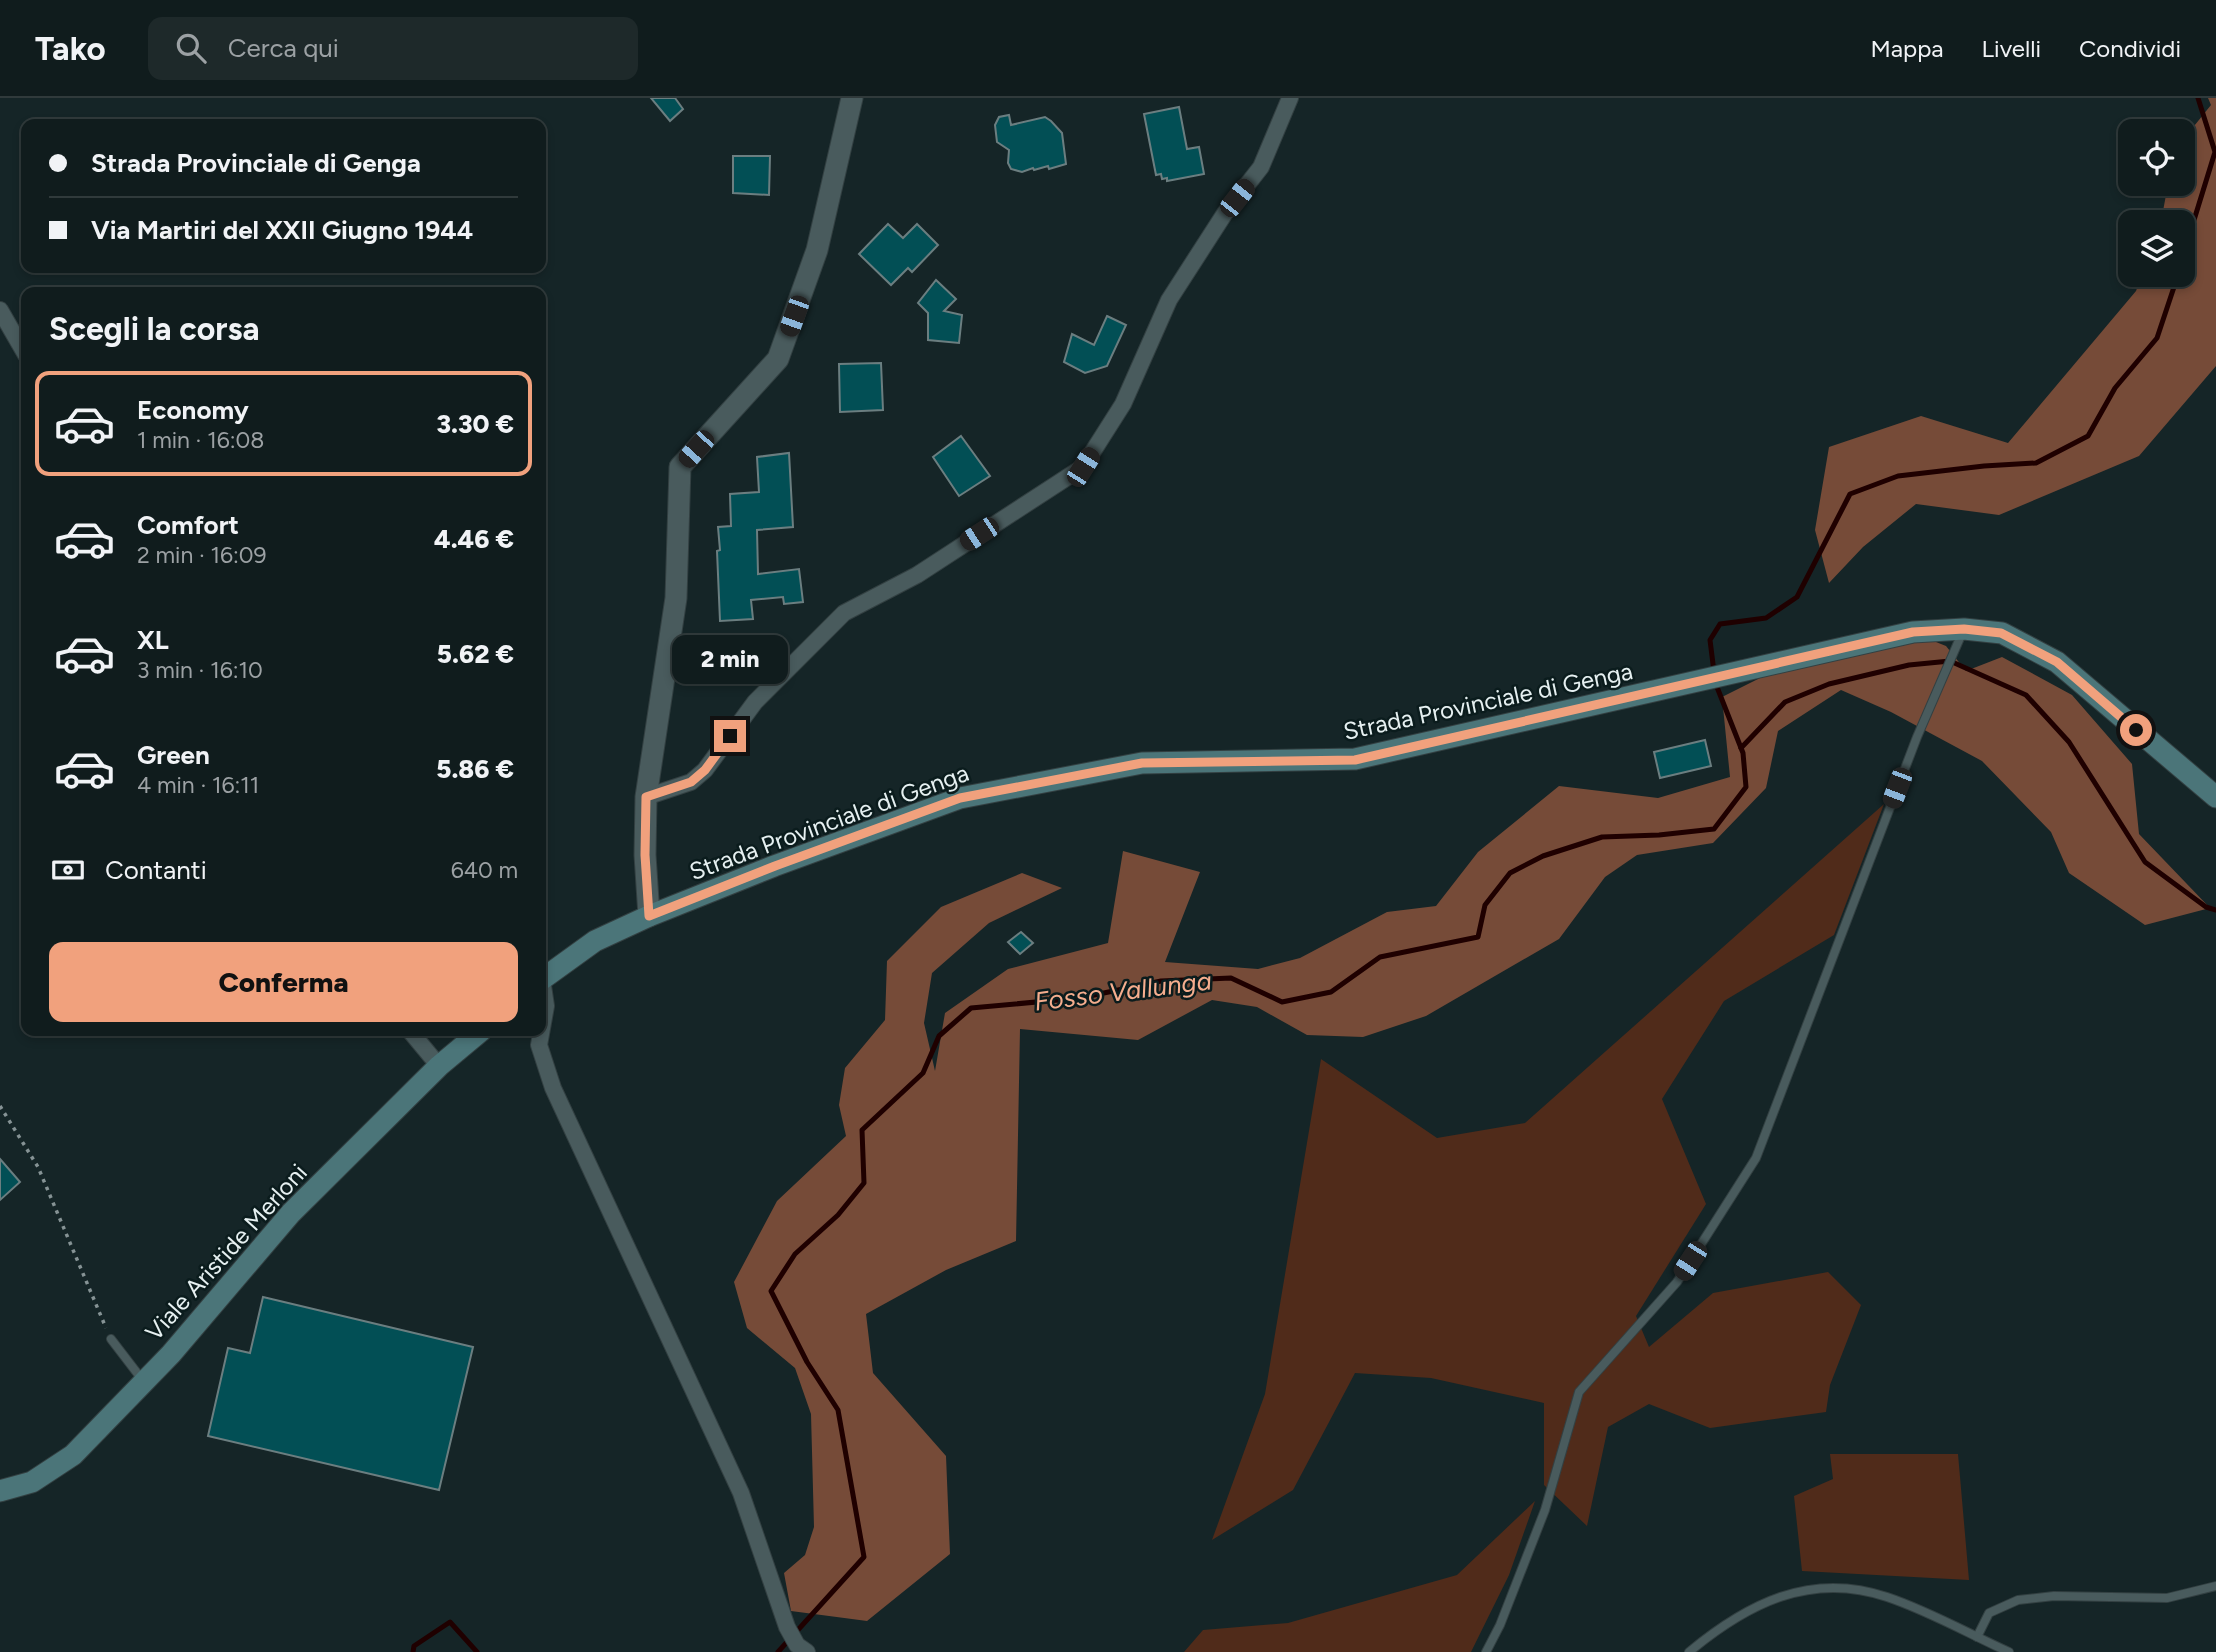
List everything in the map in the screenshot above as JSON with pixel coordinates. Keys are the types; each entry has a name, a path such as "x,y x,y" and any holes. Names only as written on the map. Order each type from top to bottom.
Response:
{"main road":[{"name":"Strada Provinciale di Genga","path":"649,916 960,798 1142,763 1355,760 1913,632 1964,629 2001,633 2057,662 2216,797"},
{"path":"546,976 596,941 649,916"},
{"name":"Viale Aristide Merloni","path":"0,1491 33,1482 73,1455 171,1354 291,1213 439,1066 475,1036"}],"street":[{"path":"649,916 645,855 646,797 677,598 680,467 778,359 817,250 852,98"},
{"path":"646,797 691,782 705,770 755,702 844,614 917,575 1083,467 1123,404 1169,300 1261,167 1290,98"},
{"path":"0,310 21,346"},
{"path":"414,1036 439,1066"},
{"path":"541,1036 539,1045 544,1065 581,1153 741,1493 787,1627 802,1648"}],"lane":[{"path":"1486,1652 1500,1625 1545,1510 1578,1392 1677,1282 1756,1158 1882,827 1945,669 1964,629"},
{"path":"111,1339 144,1382"},
{"path":"1977,1637 1989,1614 2018,1600 2054,1596 2167,1598 2216,1586"},
{"path":"1689,1652 1725,1623 1762,1603 1801,1590 1844,1588 1884,1596 2010,1652"}],"path":[{"path":"0,1106 38,1167 111,1339"}],"shaded area":[{"path":"2208,98 2216,98 2216,366 2139,456 1999,515 1916,504 1863,547 1829,583 1815,530 1829,447 1921,416 2008,443 2138,287 2195,287 2195,210 2163,210 2166,196 2195,196 2195,125 2211,105"},
{"path":"1921,636 1946,646 1966,671 2002,657 2072,695 2132,764 2139,834 2210,908 2145,925 2069,873 2051,832 1982,761 1891,712 1841,690 1778,731 1766,788 1713,843 1637,855 1605,877 1559,939 1426,1016 1363,1037 1307,1035 1257,1007 1212,1000 1138,1040 1020,1029 1016,1241 946,1270 866,1314 873,1373 946,1456 950,1554 867,1621 791,1611 784,1573 805,1555 814,1527 811,1414 795,1368 747,1328 734,1282 777,1201 846,1136 839,1105 845,1068 885,1020 887,961 941,907 1022,873 1062,888 989,923 932,973 924,1023 935,1071 945,1013 1008,969 1108,943 1123,851 1200,872 1165,962 1258,969 1300,958 1387,912 1436,906 1478,852 1559,786 1658,798 1730,777 1722,697 1780,668"},
{"path":"1884,804 1834,935 1724,1001 1662,1099 1706,1204 1636,1316 1649,1347 1713,1293 1828,1272 1861,1305 1830,1385 1826,1412 1710,1428 1649,1404 1608,1427 1587,1526 1544,1485 1544,1403 1431,1378 1355,1373 1293,1490 1212,1540 1265,1394 1321,1059 1437,1138 1525,1123"},
{"path":"1830,1454 1958,1454 1969,1580 1802,1571 1794,1496 1833,1479"},
{"path":"1535,1501 1509,1575 1471,1652 1184,1652 1203,1630 1288,1623 1457,1575"}],"building":[{"path":"651,98 675,98 683,109 670,121"},
{"path":"1179,107 1187,149 1199,147 1204,174 1167,181 1167,178 1162,179 1161,174 1156,175 1144,114"},
{"path":"1009,115 1011,125 1045,117 1051,121 1062,133 1066,164 1022,172 1011,169 1008,163 1009,150 997,142 995,125 999,117"},
{"path":"733,156 770,156 769,195 733,193"},
{"path":"888,224 903,238 917,224 938,245 912,272 908,268 891,285 859,254"},
{"path":"936,280 956,299 944,311 962,315 959,343 928,340 928,313 918,303"},
{"path":"1107,316 1126,325 1107,366 1085,373 1064,362 1072,334 1094,345"},
{"path":"881,363 883,410 840,412 839,364"},
{"path":"961,436 990,476 959,496 933,457"},
{"path":"789,453 793,527 757,530 758,574 799,569 803,602 784,604 783,597 751,600 753,619 720,621 718,527 731,526 730,494 759,492 757,457"},
{"path":"1705,740 1711,766 1660,778 1654,752"},
{"path":"1021,932 1033,943 1020,954 1008,942"},
{"path":"0,1159 20,1182 0,1200"},
{"path":"263,1297 473,1347 439,1490 208,1436 228,1348 250,1353"}],"waterway":[{"name":"Fosso Vallunga","path":"2195,217 2215,152 2198,98"},
{"name":"Fosso Vallunga","path":"1714,672 1710,640 1720,624 1766,618 1797,597 1850,494 1898,476 2036,463 2088,436 2115,388 2157,338 2174,287"},
{"path":"1741,748 1785,702 1829,684 1909,665 1950,661 2026,695 2069,742 2145,862 2206,907 2216,910"},
{"name":"Fosso Vallunga","path":"778,1652 864,1557 838,1410 807,1362 771,1291 795,1254 838,1215 864,1183 862,1130 923,1073 939,1036 971,1008 1080,998 1161,981 1231,978 1282,1002 1331,992 1380,957 1478,937 1485,905 1510,873 1543,856 1602,837 1714,829 1746,787 1743,753 1715,682"},
{"path":"413,1652 414,1646 450,1622 477,1652"}],"route":[{"path":"730,736 705,770 691,782 646,797 645,855 649,916 960,798 1142,763 1355,760 1913,632 1964,629 2001,633 2057,662 2136,730"}]}
